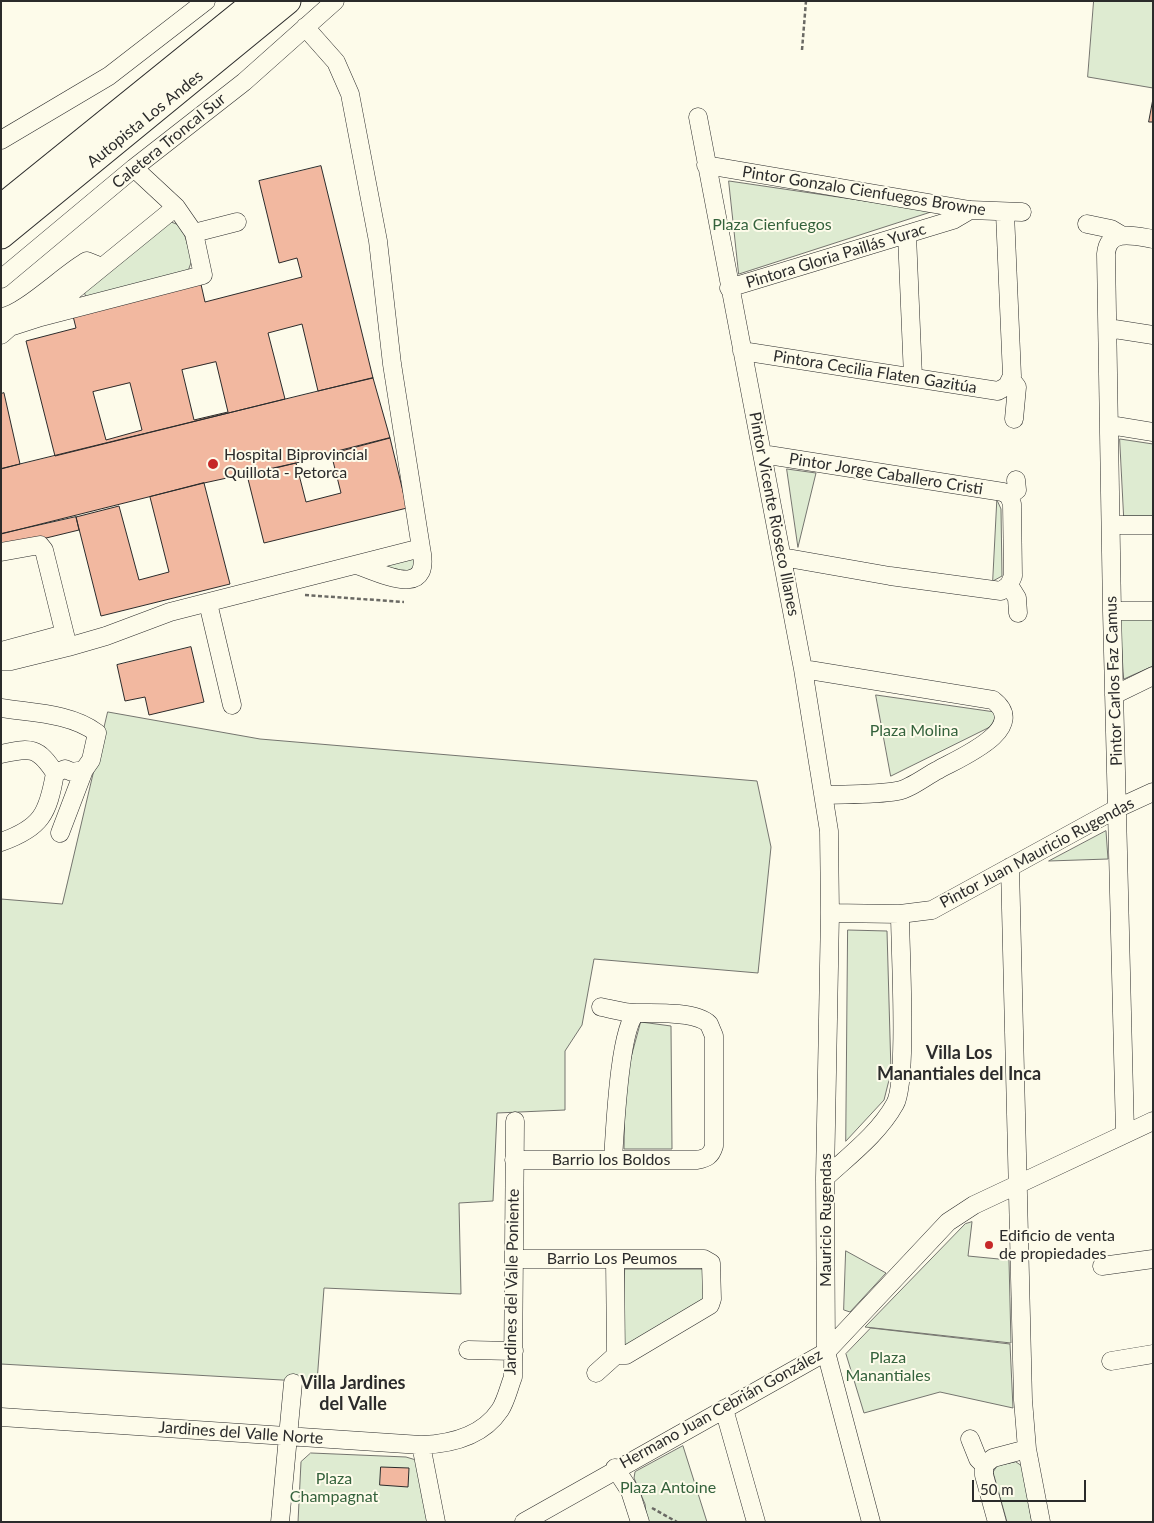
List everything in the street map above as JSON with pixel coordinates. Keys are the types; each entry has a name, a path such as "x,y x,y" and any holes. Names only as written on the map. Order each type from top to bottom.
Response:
{"highway":[{"name":"Autopista Los Andes","path":"1,207 256,1"},
{"name":"Autopista Los Andes","path":"1,236 288,1"}],"street":[{"path":"1,140 108,76 206,1"},
{"name":"Caletera Troncal Sur","path":"1,279 134,168 244,82 335,1"},
{"path":"305,27 336,62 350,94 378,241 393,373 424,570 419,576 409,580 357,565"},
{"name":"Pintor Vicente Rioseco Illanes","path":"698,117 729,288 804,669 829,832 830,913"},
{"name":"Pintor Gonzalo Cienfuegos Browne","path":"706,165 970,210 1014,213 1009,382"},
{"path":"1,335 10,327 42,317 203,275 194,233 176,207 134,168"},
{"path":"42,317 176,207"},
{"name":"Pintora Gloria Paillás Yurac","path":"729,288 907,235 953,220 970,210"},
{"path":"194,233 237,222"},
{"path":"1087,224 1111,229 1121,235 1153,239"},
{"path":"907,235 913,378"},
{"name":"Pintor Carlos Faz Camus","path":"1121,235 1113,239 1107,249 1112,610 1126,1133"},
{"path":"1,317 32,301 73,268 87,261 97,265"},
{"path":"1108,328 1153,335"},
{"name":"Pintora Cecilia Flaten Gazitúa","path":"742,351 998,391 1009,382"},
{"path":"1009,382 1017,387 1014,419"},
{"path":"1110,425 1153,432"},
{"name":"Pintor Jorge Caballero Cristi","path":"762,454 1003,492 1013,488 1014,576 1009,585"},
{"path":"1111,525 1153,526"},
{"path":"1,552 33,545 40,545 44,550 62,642"},
{"path":"1,651 106,636 170,612 421,548"},
{"path":"782,557 890,576 1001,592 1009,585 1017,598 1018,613"},
{"path":"208,603 232,705"},
{"path":"1112,610 1153,611"},
{"path":"1,661 12,662 62,642"},
{"path":"804,669 993,700 999,705 1003,714 1003,723 999,732 986,744 898,791 824,795"},
{"path":"1114,695 1153,676"},
{"path":"1,708 62,717 86,724 97,733 91,760 84,770 60,833"},
{"path":"1,754 25,748 44,756 54,773 51,798 40,821 18,836 1,842"},
{"path":"54,773 65,769 72,772 84,770"},
{"name":"Pintor Juan Mauricio Rugendas","path":"830,913 900,914 932,910 1118,808 1153,792"},
{"path":"1010,867 1023,1400 1027,1449 1041,1522"},
{"name":"Mauricio Rugendas","path":"830,913 825,1178 826,1352 871,1522"},
{"path":"825,1178 875,1132 896,1102 901,1073 900,914"},
{"path":"601,1007 636,1013 629,1028 619,1077 614,1160"},
{"name":"Barrio los Boldos","path":"514,1160 697,1160 708,1157 712,1152 714,1136 714,1036 709,1024 697,1018 651,1011 636,1013"},
{"name":"Jardines del Valle Poniente","path":"478,1432 500,1410 513,1377 515,1121"},
{"name":"Hermano Juan Cebrián González","path":"532,1520 615,1468 724,1410 826,1352 948,1222 974,1205 1153,1121"},
{"name":"Barrio Los Peumos","path":"515,1260 697,1258 709,1261 712,1266 712,1299 710,1305 626,1355 616,1355"},
{"path":"596,1373 616,1355 615,1259"},
{"path":"1102,1266 1153,1259"},
{"path":"468,1350 514,1351"},
{"path":"1111,1361 1153,1354"},
{"path":"280,1522 292,1383"},
{"path":"724,1410 756,1522"},
{"name":"Jardines del Valle Norte","path":"1,1417 421,1446 441,1445 460,1440 478,1432"},
{"path":"970,1439 978,1459 984,1465 984,1475 997,1522"},
{"path":"421,1446 436,1522"},
{"path":"984,1465 993,1458 1027,1449"},
{"path":"615,1468 630,1491 640,1522"}],"path":[{"path":"802,50 806,1"},
{"path":"296,581 301,595 404,602"},
{"path":"635,1505 645,1504 677,1522"},
{"path":"669,1522 671,1518"}],"green space":[{"path":"1094,1 1153,1 1153,88 1088,77"},
{"name":"Plaza Cienfuegos","path":"729,181 934,211 739,274"},
{"path":"171,222 182,226 192,260 188,271 86,298 84,291"},
{"path":"1120,439 1153,444 1153,516 1124,516"},
{"path":"787,469 816,473 798,547"},
{"path":"997,500 1001,509 1002,576 993,581"},
{"path":"414,556 415,574 377,568"},
{"path":"1120,618 1153,619 1153,666 1124,679"},
{"name":"Plaza Molina","path":"876,695 995,712 994,725 891,776"},
{"path":"108,712 260,739 757,781 771,847 758,973 594,959 582,1025 565,1051 565,1110 497,1113 493,1201 459,1203 461,1294 324,1288 317,1382 1,1364 1,899 62,904"},
{"path":"1106,831 1108,859 1049,861"},
{"path":"848,930 887,931 891,1072 884,1100 846,1141"},
{"path":"641,1022 671,1026 672,1149 624,1149 625,1080"},
{"path":"972,1222 968,1256 1009,1260 1011,1343 865,1327 965,1224"},
{"path":"846,1251 886,1273 850,1312 844,1310"},
{"path":"625,1269 707,1269 706,1303 623,1348"},
{"name":"Plaza Manantiales","path":"871,1328 1010,1344 1013,1408 940,1392 864,1413 846,1354"},
{"name":"Plaza Antoine","path":"683,1446 707,1522 647,1522 645,1504 634,1478 635,1472"},
{"name":"Plaza Champagnat","path":"311,1453 406,1457 416,1460 429,1522 298,1522 301,1462"},
{"path":"1016,1462 1022,1466 1032,1522 1007,1522 993,1472 997,1466"}],"building":[{"path":"1153,99 1153,122 1149,122"},
{"path":"321,166 373,378 318,391 302,324 268,333 285,399 55,456 26,341 76,328 72,312 200,280 205,302 302,277 297,258 279,263 259,181","holes":["216,362 228,412 194,420 182,370","130,383 142,430 106,440 93,392"]},
{"path":"373,378 390,438 296,463 204,483 1,534 1,469"},
{"path":"4,393 20,464 1,469 1,394"},
{"path":"390,438 407,508 264,543 247,475 296,463 306,502 341,493 331,453"},
{"path":"204,483 230,584 101,616 76,517 119,506 139,580 169,572 150,497"},
{"path":"76,517 79,530 1,549 1,534"},
{"path":"191,647 204,702 149,715 145,697 125,701 117,665"},
{"path":"381,1467 409,1468 408,1487 380,1485"}],"place":[{"name":"Hospital Biprovincial Quillota - Petorca","path":"213,464"},
{"name":"Edificio de venta de propiedades","path":"989,1245"}],"district":[{"name":"Villa Los Manantiales del Inca","path":"959,1063"},
{"name":"Villa Jardines del Valle","path":"353,1394"}]}
